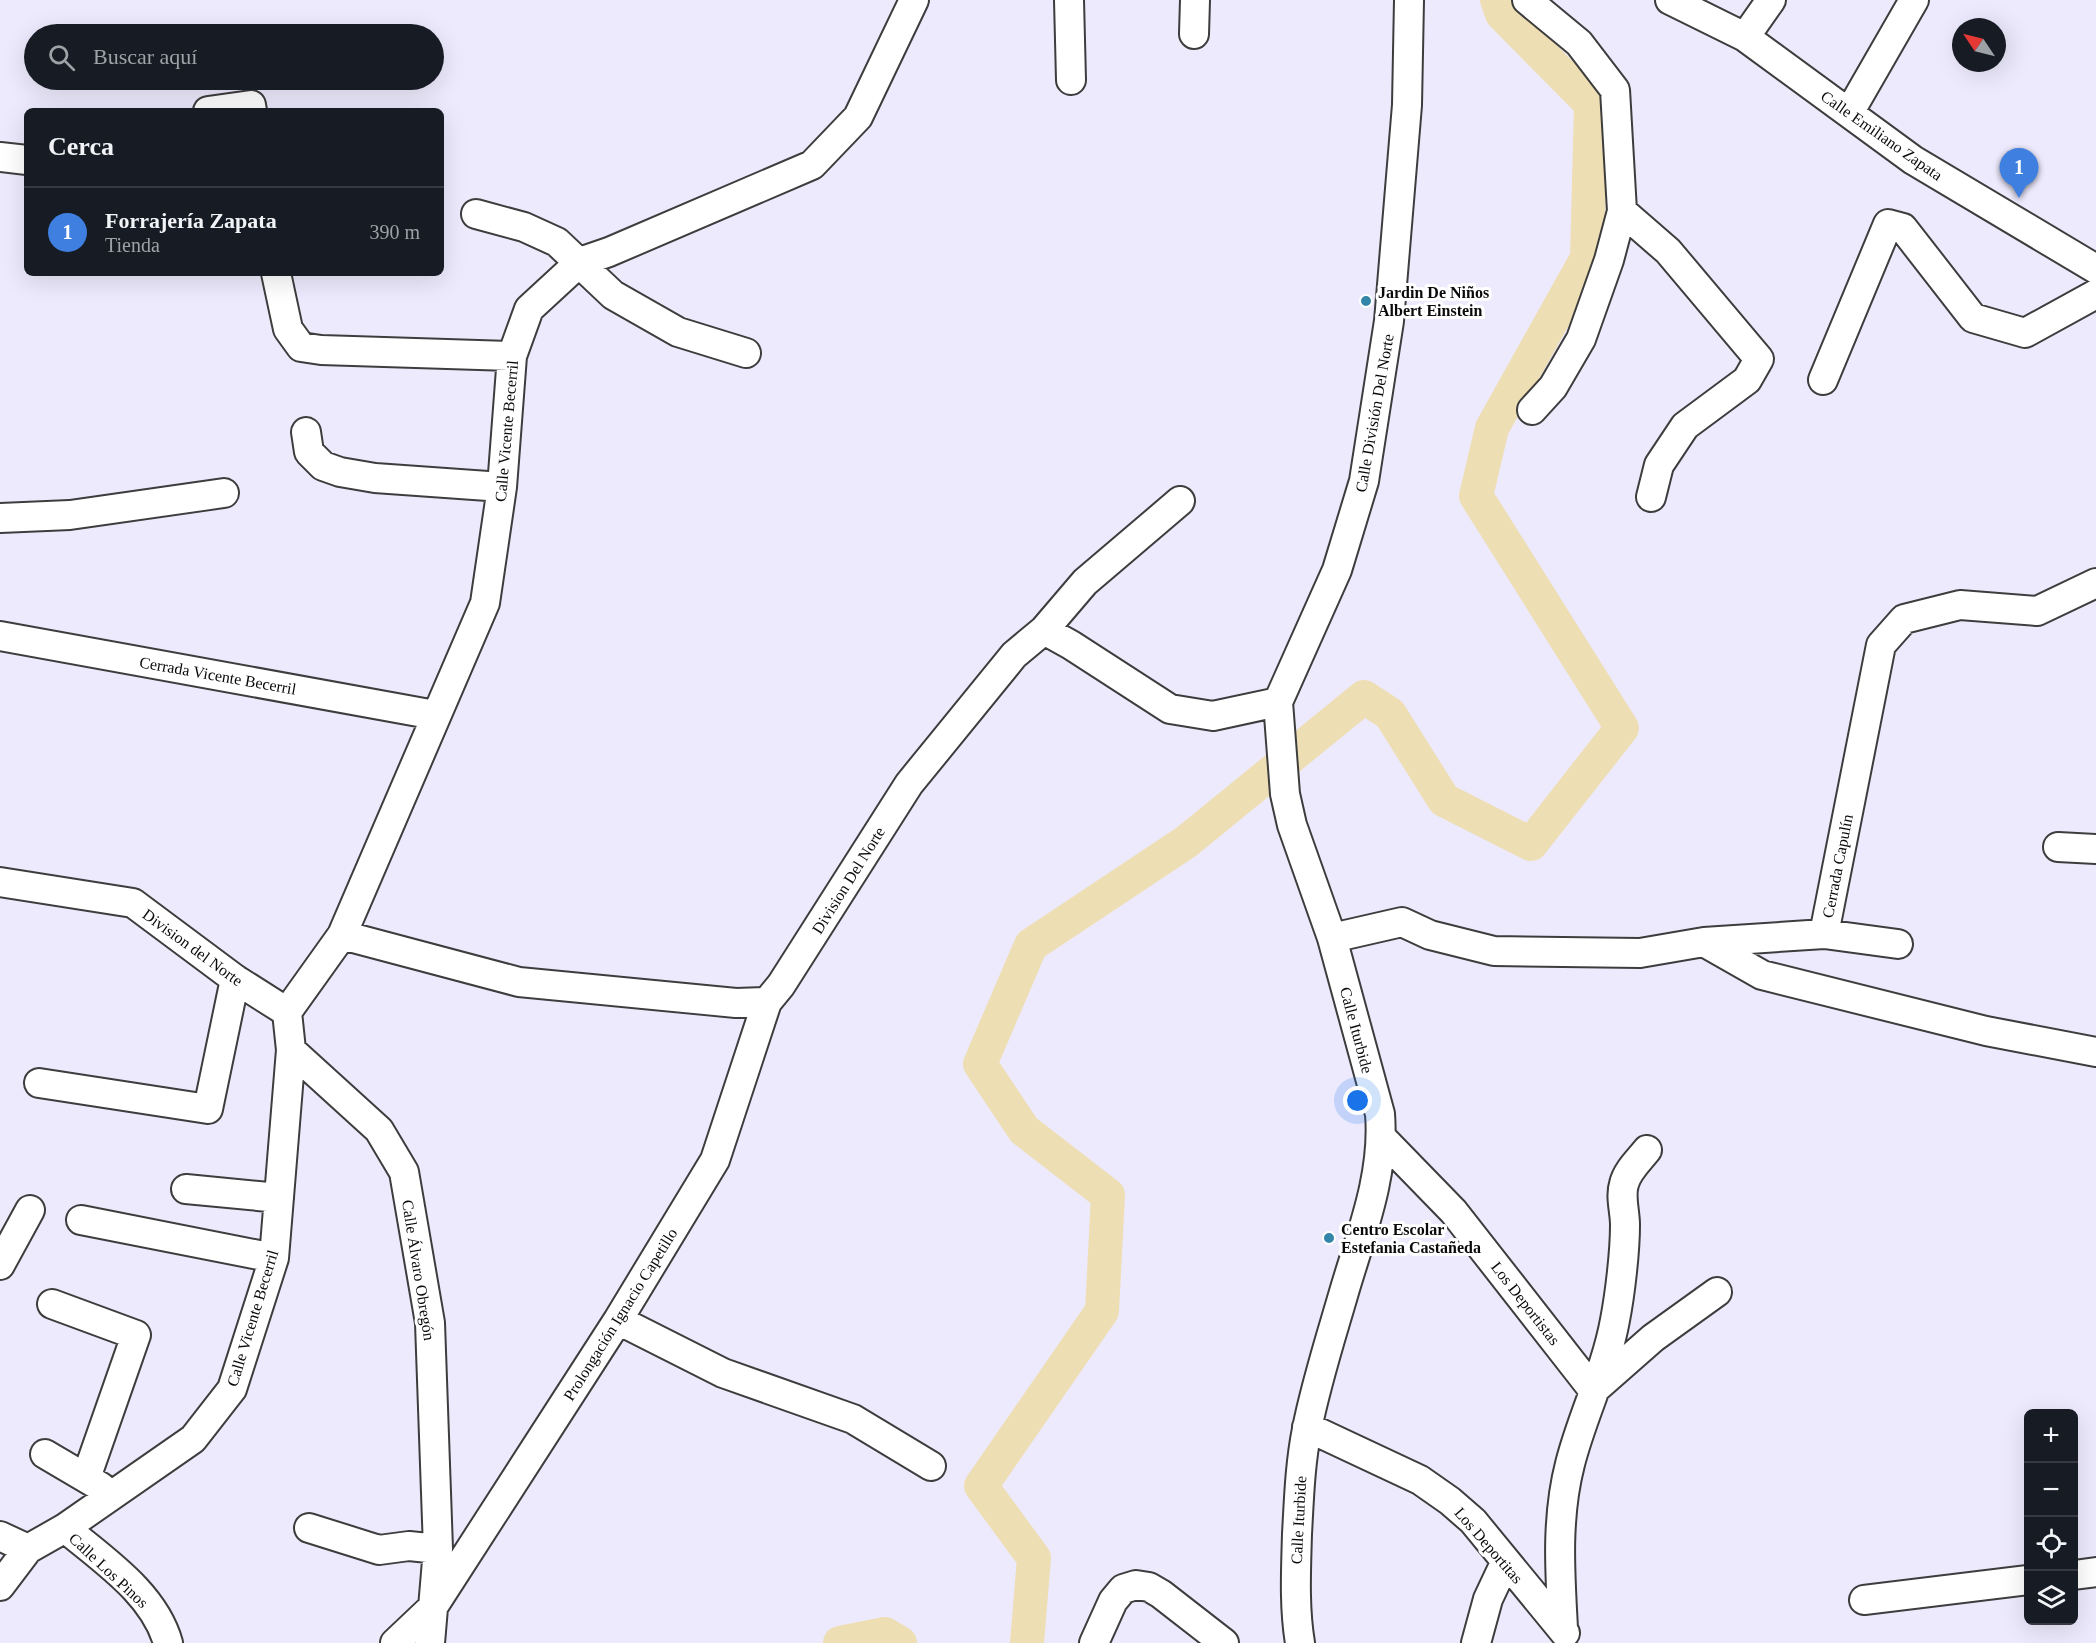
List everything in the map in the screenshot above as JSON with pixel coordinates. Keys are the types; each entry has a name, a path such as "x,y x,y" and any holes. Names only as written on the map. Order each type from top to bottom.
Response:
{"street":[{"name":"Calle Vicente Becerril","path":"342,935 485,603 502,487 512,356 529,309 580,262 609,252 812,165 858,117 914,0"},
{"path":"1069,0 1071,80"},
{"path":"1194,34 1195,0"},
{"name":"Calle División Del Norte","path":"1279,709 1337,570 1364,482 1389,321 1407,105 1408,0"},
{"path":"1527,0 1579,43 1615,90 1622,211 1609,260 1581,339 1553,387 1532,410"},
{"name":"Calle Emiliano Zapata","path":"1670,0 1745,37 1913,160 2096,269"},
{"path":"1745,37 1771,0"},
{"path":"1848,113 1914,0"},
{"path":"230,108 251,105 252,108"},
{"path":"0,157 24,160"},
{"path":"1622,211 1668,250 1760,359 1747,380 1685,426 1659,465 1651,497"},
{"path":"476,214 524,227 556,242 580,262 613,296 678,332 746,353"},
{"path":"1823,380 1888,224 1903,228 1973,318 2025,333 2096,294"},
{"path":"277,276 288,329 300,347 321,350 512,356"},
{"path":"306,432 309,452 323,466 340,472 375,478 502,487"},
{"path":"0,518 70,515 224,492"},
{"name":"Division Del Norte","path":"767,1002 781,985 909,784 1014,654 1044,630 1085,582 1180,501"},
{"name":"Cerrada Capulín","path":"1332,938 1402,922 1430,935 1494,951 1640,952 1704,942 1824,934 1881,645 1904,618 1960,605 2037,611 2096,583"},
{"path":"1044,630 1170,709 1213,716 1279,709"},
{"name":"Cerrada Vicente Becerril","path":"0,636 435,715"},
{"name":"Calle Iturbide","path":"1279,709 1285,794 1292,825 1332,938 1380,1114 1382,1138 1374,1188 1307,1427 1299,1478 1296,1570 1300,1643"},
{"path":"2058,847 2096,849"},
{"name":"Division del Norte","path":"0,882 133,903 235,980 287,1012"},
{"path":"1824,934 1898,944"},
{"path":"287,1012 342,935 519,982 736,1003 767,1002"},
{"path":"1704,942 1762,975 1986,1031 2096,1052"},
{"path":"39,1083 208,1109 235,980"},
{"name":"Prolongación Ignacio Capetillo","path":"433,1607 618,1320 715,1160 767,1002"},
{"name":"Calle Vicente Becerril","path":"0,1586 28,1549 65,1528 193,1438 232,1389 274,1258 291,1050 287,1012"},
{"name":"Calle Álvaro Obregón","path":"291,1050 379,1130 404,1172 430,1323 438,1549 430,1643"},
{"name":"Los Deportistas","path":"1382,1138 1454,1212 1594,1391"},
{"path":"1566,1636 1560,1551 1562,1508 1569,1467 1616,1320 1625,1232 1622,1195 1624,1183 1629,1172 1647,1150"},
{"path":"186,1189 279,1198"},
{"path":"0,1265 30,1210"},
{"path":"81,1220 274,1258"},
{"path":"1594,1391 1653,1338 1717,1292"},
{"path":"52,1304 136,1335 86,1478"},
{"path":"618,1320 723,1373 853,1419 931,1466"},
{"name":"Los Deportitas","path":"1307,1427 1420,1480 1450,1501 1473,1521 1566,1636"},
{"path":"45,1454 112,1495"},
{"name":"Calle Los Pinos","path":"65,1528 144,1598 164,1629 168,1643"},
{"path":"309,1528 379,1550 409,1546 438,1549"},
{"path":"0,1536 28,1549"},
{"path":"1476,1643 1488,1599 1505,1563"},
{"path":"2078,1574 2096,1572"},
{"path":"1864,1600 2024,1580"},
{"path":"1094,1643 1113,1601 1123,1589 1136,1585 1149,1587 1161,1594 1224,1643"},
{"path":"395,1643 433,1607"}],"waterway":[{"path":"1027,1643 1034,1558 981,1486 1102,1311 1108,1195 1024,1130 980,1064 1031,945 1186,842 1364,697 1390,714 1444,800 1531,844 1622,728 1476,496 1492,428 1587,258 1591,104 1502,14 1497,0"},
{"path":"840,1643 885,1634 900,1643"}],"place":[{"name":"Forrajería Zapata","path":"2019,198"},
{"name":"Jardin De Niños Albert Einstein","path":"1366,301"},
{"name":"Centro Escolar Estefania Castañeda","path":"1329,1238"}]}
